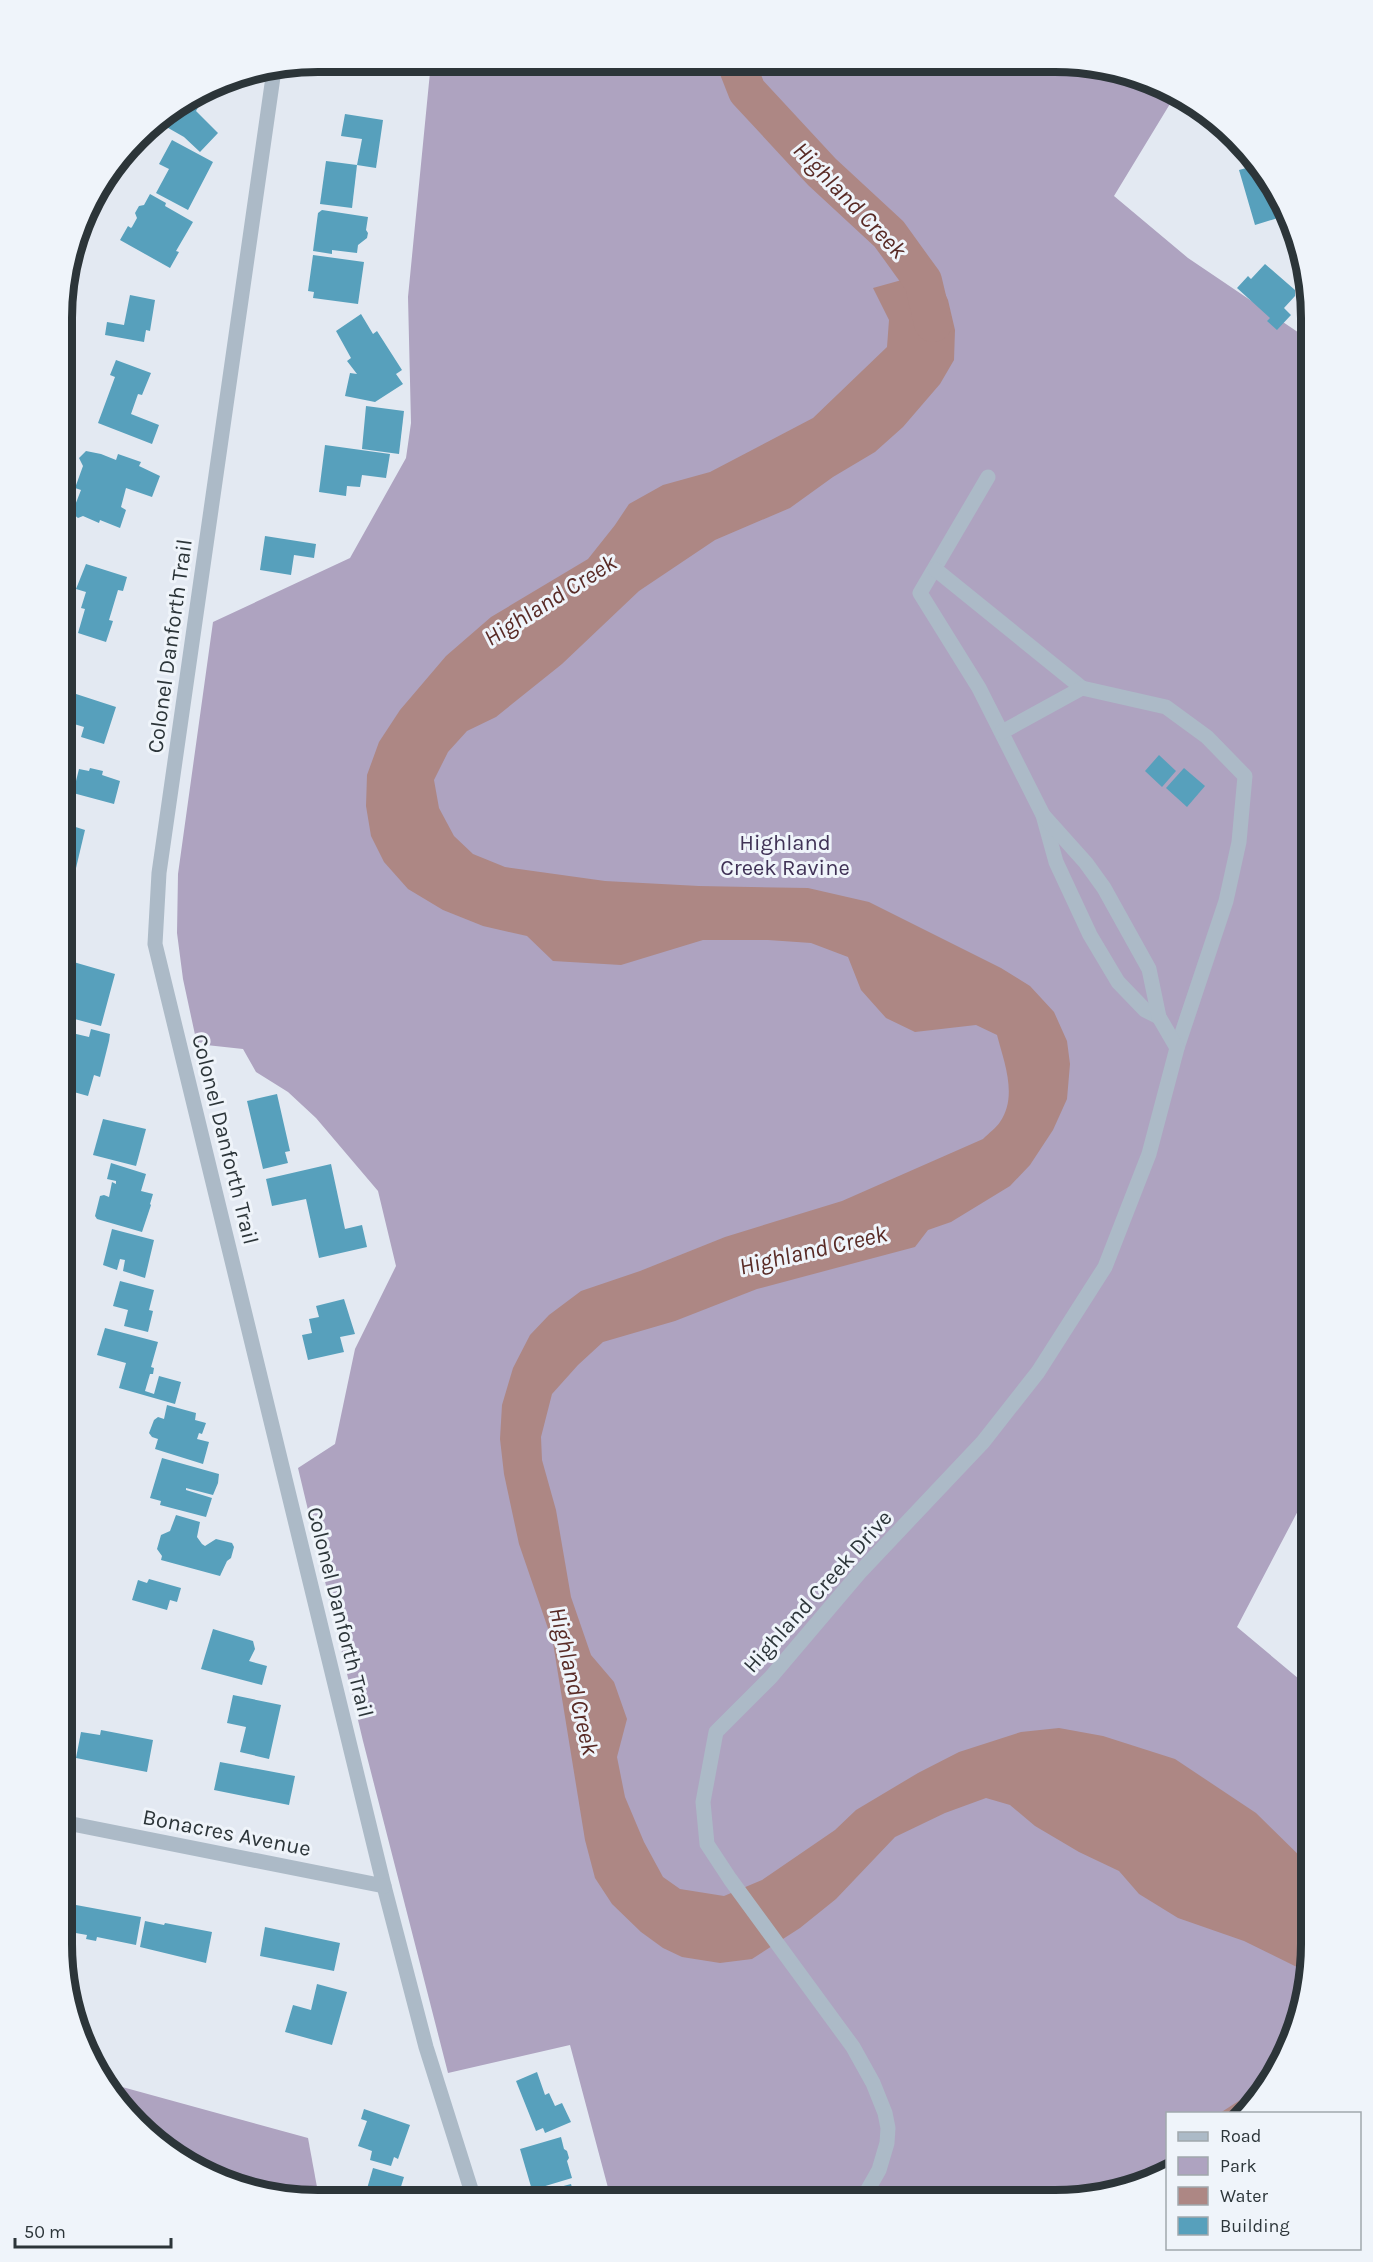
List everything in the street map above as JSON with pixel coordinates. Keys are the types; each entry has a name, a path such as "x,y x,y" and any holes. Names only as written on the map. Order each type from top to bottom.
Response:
{"street":[{"name":"Colonel Danforth Trail","path":"273,76 159,873 156,944 384,1886 426,2047 471,2190"},
{"path":"988,477 920,593 980,688 1002,732 1043,815 1056,862 1090,935 1126,992 1146,1010 1159,1017"},
{"path":"935,568 1082,688 1002,732"},
{"name":"Highland Creek Drive","path":"868,2190 879,2170 888,2143 885,2113 873,2083 853,2047 707,1844 703,1802 716,1732 771,1677 861,1571 983,1442 1038,1372 1106,1267 1149,1154 1177,1048 1226,901 1239,842 1245,776 1207,736 1166,707 1082,688"},
{"path":"1043,815 1086,863 1104,888 1149,969 1159,1017 1177,1048"},
{"name":"Bonacres Avenue","path":"72,1824 384,1886"}],"green space":[{"name":"Highland Creek Ravine","path":"430,72 1055,72 1087,74 1119,80 1172,101 1114,196 1188,258 1301,334 1301,1505 1237,1627 1301,1681 1299,1976 1293,2008 1276,2053 1250,2094 1234,2112 1166,2112 1166,2164 1134,2177 1087,2188 1055,2190 609,2190 570,2045 448,2073 363,1741 298,1468 335,1444 355,1349 396,1266 378,1191 316,1118 288,1092 256,1072 243,1049 197,1044 183,979 177,933 178,874 213,622 350,558 406,458 411,423 408,297"},
{"path":"116,2085 308,2138 318,2190 286,2188 254,2182 209,2165 181,2149 144,2118"}],"water":[{"path":"934,271 948,300 955,330 954,360 940,384 903,427 875,452 833,477 790,508 715,540 639,591 562,664 496,717 467,731 448,752 434,780 439,808 454,836 473,854 505,867 605,881 808,888 869,902 1001,968 1030,986 1054,1012 1067,1041 1070,1064 1067,1099 1053,1130 1030,1165 1010,1186 951,1222 928,1230 915,1247 757,1289 675,1321 603,1342 578,1365 552,1394 541,1437 542,1460 556,1510 571,1597 591,1655 614,1682 627,1719 617,1757 625,1797 644,1842 663,1877 680,1889 724,1896 762,1880 835,1830 856,1810 918,1773 959,1752 1021,1732 1059,1728 1103,1736 1175,1759 1256,1813 1301,1857 1299,1968 1244,1941 1178,1918 1139,1894 1119,1871 1079,1852 1035,1826 1010,1805 986,1798 945,1813 895,1837 836,1899 800,1928 752,1959 720,1963 682,1957 663,1948 641,1932 612,1904 595,1878 585,1840 553,1643 519,1544 504,1474 500,1439 502,1405 513,1368 530,1335 549,1315 581,1291 640,1271 725,1237 842,1201 983,1139 998,1124 1005,1112 1009,1090 1006,1068 997,1035 976,1025 915,1032 886,1018 861,990 848,957 811,943 768,940 703,940 621,965 553,961 527,936 483,926 443,910 408,889 384,862 371,836 366,806 367,775 379,742 400,710 446,656 491,617 588,559 629,504 663,485 710,472 813,418 887,347 889,320 873,288"},
{"path":"1251,2093 1234,2112 1222,2112"}],"building":[{"path":"201,101 196,111 218,133 200,152 184,137 165,126"},
{"path":"345,114 383,120 376,168 357,165 362,139 341,136"},
{"path":"172,140 213,162 188,210 156,193 169,169 159,164"},
{"path":"326,161 357,165 352,208 320,204"},
{"path":"1249,167 1260,181 1279,217 1255,225 1239,170"},
{"path":"150,194 166,203 165,206 193,222 176,251 179,252 170,268 120,240 128,226 132,227 137,218 135,213 139,206 144,205"},
{"path":"322,210 368,217 367,238 358,245 357,253 332,250 332,254 313,251 318,213"},
{"path":"313,255 364,262 358,304 313,298 314,292 308,291"},
{"path":"1265,264 1295,290 1295,296 1284,308 1291,315 1277,330 1267,321 1270,318 1237,288 1248,276 1251,279"},
{"path":"130,295 155,300 150,331 146,330 144,342 105,335 107,322 124,325"},
{"path":"361,314 373,334 377,331 402,370 396,374 403,384 375,402 345,396 350,373 357,374 347,361 351,358 336,331"},
{"path":"116,360 151,373 142,395 138,394 131,414 159,425 152,444 98,423 115,377 110,375"},
{"path":"366,406 404,411 399,454 362,449"},
{"path":"325,445 390,454 386,478 362,475 360,487 347,486 346,496 319,492"},
{"path":"86,451 116,460 118,454 141,462 139,466 160,476 152,497 126,488 121,507 126,510 120,528 100,520 99,523 83,516 78,518 72,513 81,490 75,488 83,466 79,458"},
{"path":"265,536 316,544 314,558 294,555 291,575 260,570"},
{"path":"86,564 127,577 123,591 118,590 109,620 113,621 106,642 78,633 85,609 81,608 86,592 76,589"},
{"path":"73,693 116,707 104,744 81,737 84,727 72,723"},
{"path":"1159,755 1176,771 1162,787 1145,771"},
{"path":"90,768 103,771 102,775 120,781 114,804 73,793 79,769 89,771"},
{"path":"1184,768 1205,786 1187,807 1166,788"},
{"path":"72,826 85,830 76,868 72,867"},
{"path":"72,962 115,974 101,1026 72,1018 74,991 72,990"},
{"path":"91,1029 110,1034 100,1077 94,1075 88,1096 72,1092 72,1033 89,1037"},
{"path":"277,1094 290,1151 285,1152 288,1163 263,1169 247,1101"},
{"path":"103,1119 146,1129 136,1166 93,1155"},
{"path":"111,1163 146,1174 141,1191 153,1194 142,1232 97,1219 95,1216 100,1196 109,1197 112,1182 116,1184 116,1181 107,1179"},
{"path":"331,1164 345,1229 362,1225 367,1247 319,1258 306,1199 272,1206 266,1179"},
{"path":"112,1229 154,1240 145,1278 123,1271 125,1260 120,1259 117,1270 103,1265"},
{"path":"120,1281 154,1290 149,1310 153,1311 148,1332 124,1326 128,1310 113,1306"},
{"path":"344,1299 355,1334 340,1337 344,1352 308,1360 302,1335 312,1333 309,1319 319,1317 316,1306"},
{"path":"105,1328 158,1342 151,1367 154,1368 153,1374 150,1374 145,1391 154,1394 159,1376 181,1382 175,1404 119,1388 126,1363 97,1355"},
{"path":"167,1405 196,1413 195,1420 206,1423 202,1434 199,1433 197,1439 209,1442 203,1464 155,1449 158,1439 149,1433 154,1420 158,1417 164,1419"},
{"path":"162,1458 219,1474 213,1495 186,1488 186,1490 212,1498 206,1517 160,1505 161,1501 150,1498"},
{"path":"176,1515 200,1522 197,1537 205,1546 216,1539 232,1543 234,1547 231,1558 227,1561 220,1576 161,1560 162,1556 157,1549 161,1535 170,1531"},
{"path":"149,1579 181,1588 177,1602 170,1600 167,1610 132,1600 138,1580 147,1583"},
{"path":"213,1629 253,1641 255,1649 249,1661 267,1666 262,1685 201,1669"},
{"path":"233,1695 281,1705 269,1759 240,1752 246,1727 227,1723"},
{"path":"101,1730 153,1740 147,1772 76,1758 81,1732 100,1735"},
{"path":"220,1762 295,1776 289,1805 214,1790"},
{"path":"76,1905 141,1917 136,1945 97,1937 96,1941 86,1939 87,1935 72,1932"},
{"path":"145,1921 212,1932 206,1963 140,1947"},
{"path":"265,1927 340,1943 334,1971 260,1956"},
{"path":"317,1984 347,1992 332,2045 285,2032 293,2005 311,2010"},
{"path":"537,2072 545,2095 549,2093 555,2106 562,2103 571,2122 545,2133 543,2128 536,2131 516,2081"},
{"path":"364,2109 410,2125 398,2159 394,2157 391,2166 370,2160 372,2151 358,2146 367,2121 361,2119"},
{"path":"561,2137 569,2158 567,2161 572,2178 532,2190 520,2149"},
{"path":"373,2168 404,2177 400,2190 367,2190"},
{"path":"571,2184 573,2190 549,2190"}],"waterway":[{"name":"Highland Creek","path":"740,72 747,91 822,172 889,234 923,281 933,323"}]}
